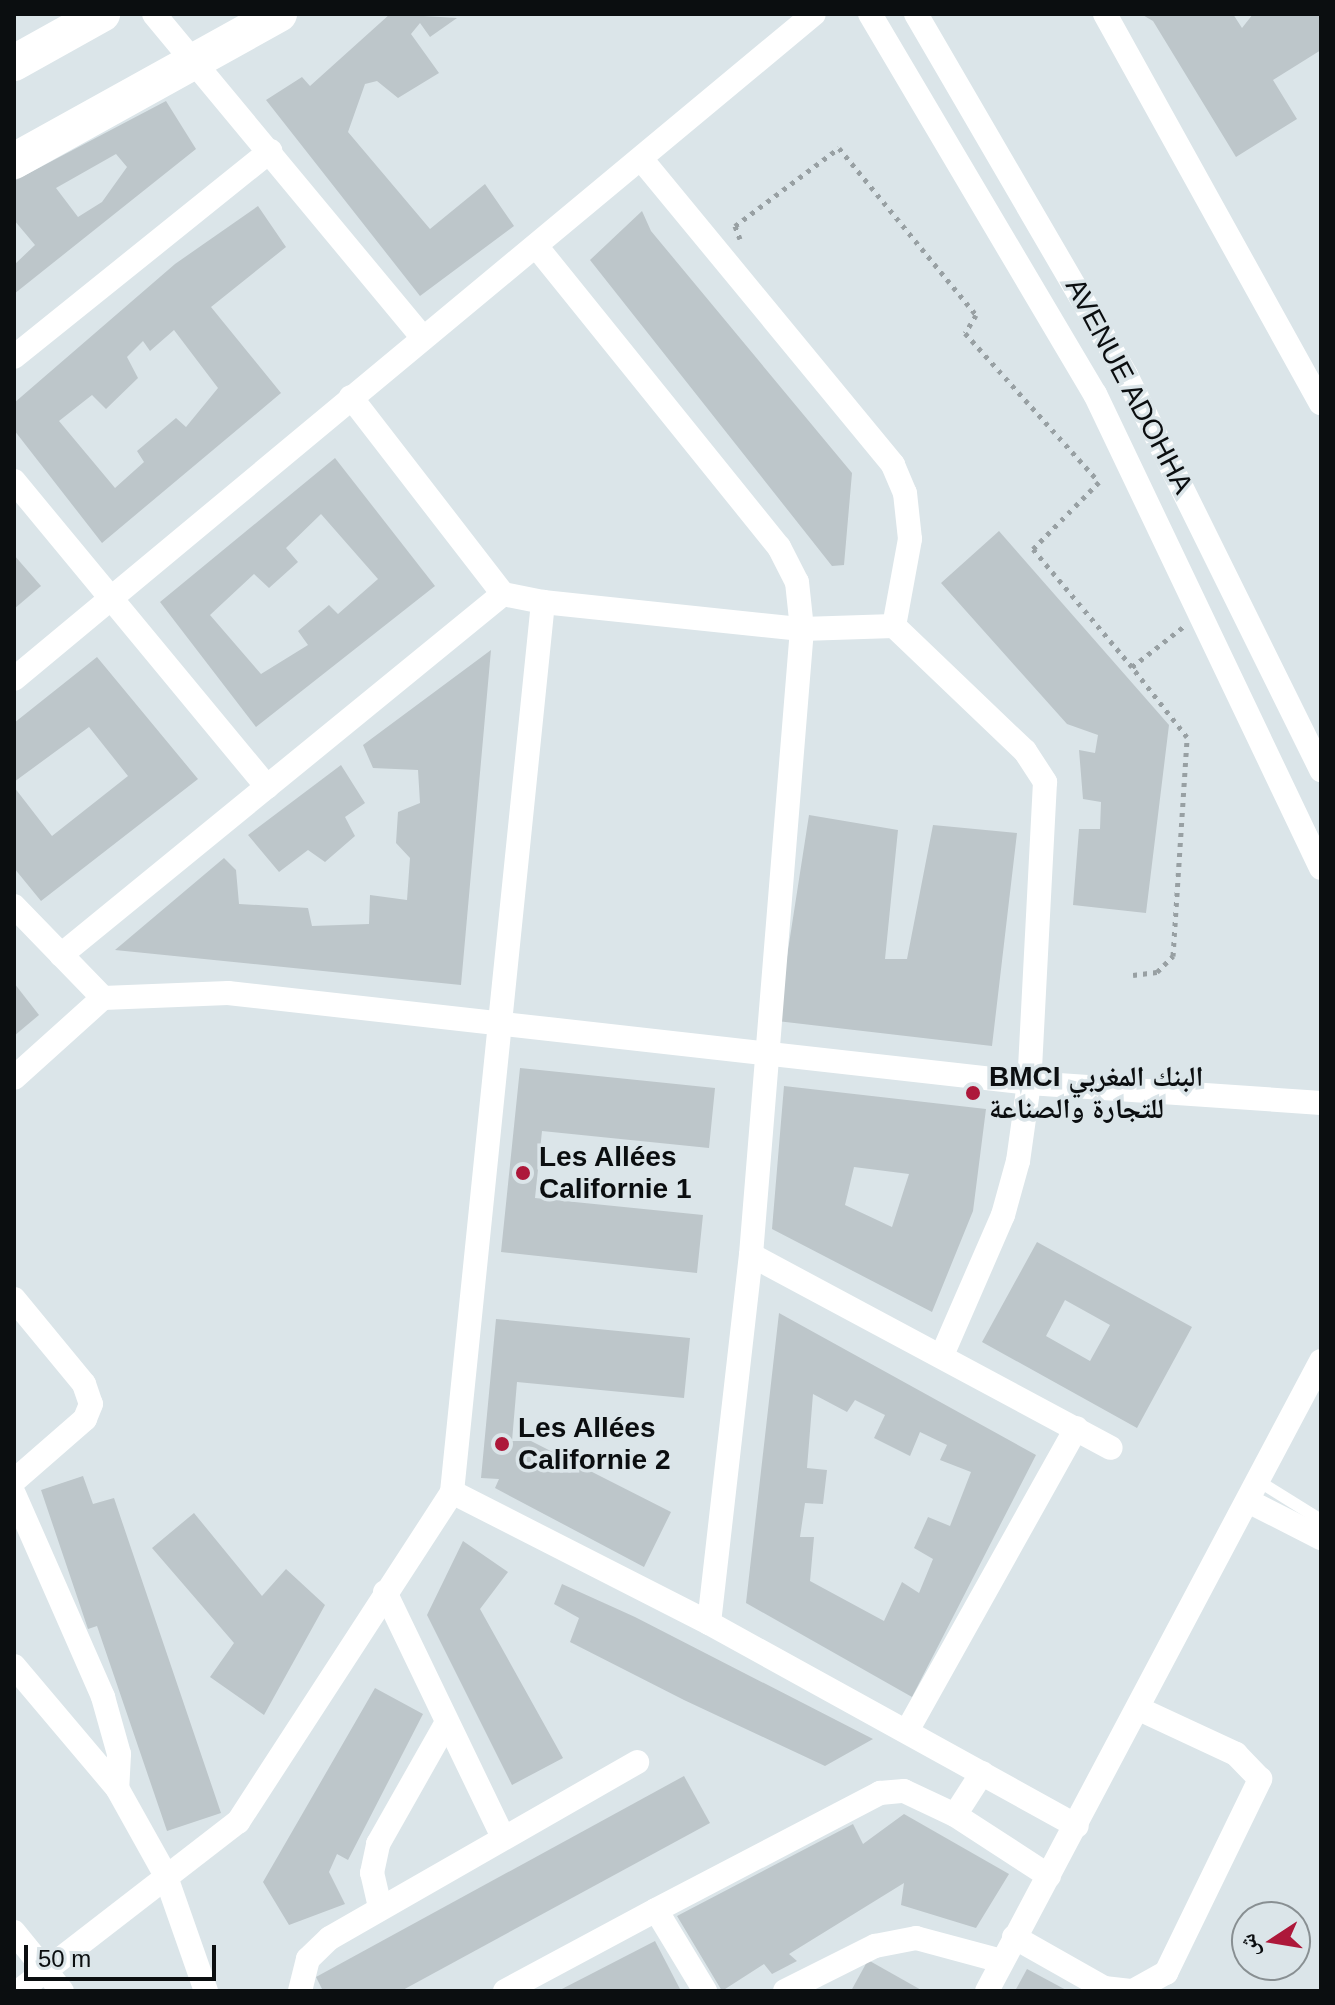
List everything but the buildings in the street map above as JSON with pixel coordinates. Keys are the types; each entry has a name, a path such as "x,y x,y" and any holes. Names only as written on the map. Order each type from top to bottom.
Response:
{"street":[{"path":"154,14 423,338"},
{"path":"14,161 279,14"},
{"path":"14,679 814,14"},
{"path":"870,14 1095,394 1203,612 1321,868"},
{"name":"AVENUE ADOHHA","path":"916,14 1126,375 1321,770"},
{"path":"1105,14 1321,403"},
{"path":"14,63 93,16"},
{"path":"14,357 270,151"},
{"path":"642,160 893,465 905,493 910,539 894,626"},
{"path":"536,246 779,547 797,582 802,629 763,1052 751,1255 709,1623"},
{"path":"351,397 503,594 543,602 802,629 894,626 1025,751 1045,782 1029,1083 1003,1215 943,1353"},
{"path":"14,481 267,787"},
{"path":"61,955 503,594"},
{"path":"19,1991 165,1874 238,1822 452,1492 496,1019 543,602"},
{"path":"14,906 103,998"},
{"path":"14,1078 103,998 228,993 496,1019 1029,1083 1321,1103"},
{"path":"751,1255 943,1353 1111,1448"},
{"path":"14,1299 84,1384 91,1404 85,1419 14,1481"},
{"path":"987,1991 1255,1492 1321,1361"},
{"path":"907,1731 1076,1428"},
{"path":"452,1492 709,1623 1077,1826"},
{"path":"1255,1492 1321,1538"},
{"path":"14,1494 103,1697 119,1754 117,1788"},
{"path":"385,1592 503,1837"},
{"path":"14,1666 117,1788 165,1874 206,1991"},
{"path":"1014,1937 1104,1988 1132,1991 1166,1973 1260,1779 1236,1754 1139,1709"},
{"path":"380,1907 372,1873 378,1844 447,1722"},
{"path":"300,1991 308,1959 380,1907 637,1762"},
{"path":"955,1815 982,1773"},
{"path":"505,1991 880,1793 904,1791 955,1815 1049,1876"},
{"path":"656,1910 705,1991"},
{"path":"14,1932 62,1991"},
{"path":"785,1991 807,1984 875,1946 916,1938 1002,1961"}],"lane":[{"path":"1255,1492 1321,1520"}],"path":[{"path":"732,267 746,255 735,226 839,148 976,315 965,333 1099,482 1033,549 1187,737 1173,956 1157,972 1133,975"},
{"path":"1132,667 1203,612"}],"place":[{"name":"BMCI البنك المغربي للتجارة والصناعة","path":"973,1093"},
{"name":"Les Allées Californie 1","path":"523,1173"},
{"name":"Les Allées Californie 2","path":"502,1444"}]}
